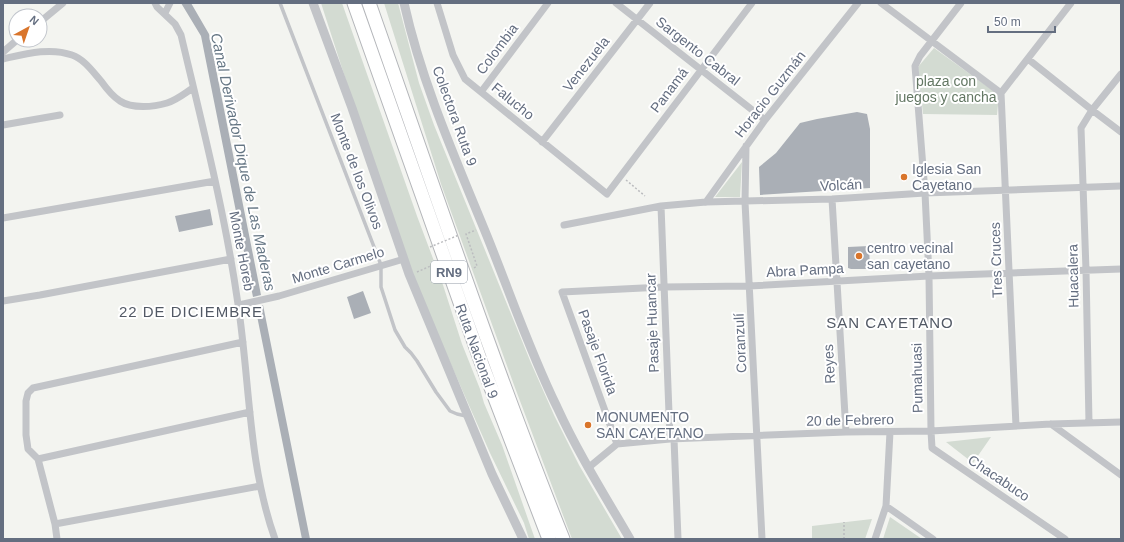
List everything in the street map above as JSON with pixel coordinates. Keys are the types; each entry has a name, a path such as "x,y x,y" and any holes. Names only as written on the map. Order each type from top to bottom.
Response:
{"highway":[{"path":"347,3 366,39"},
{"name":"Ruta Nacional 9","path":"354,3 480,359 548,539"},
{"name":"Ruta Nacional 9","path":"369,3 457,257 562,539"},
{"path":"372,3 375,22"}],"street":[{"path":"48,15 63,3"},
{"name":"Monte Horeb","path":"155,3 157,7 175,24 181,34 215,181 239,306 250,412 260,486 275,539"},
{"path":"165,13 170,3"},
{"path":"313,3 352,108 404,259 492,474 523,539"},
{"name":"Colectora Ruta 9","path":"404,3 436,110 525,334 572,439 630,539"},
{"name":"Colombia","path":"481,92 548,3"},
{"name":"Sargento Cabral","path":"616,3 765,120"},
{"name":"Venezuela","path":"542,142 650,3"},
{"name":"Panamá","path":"607,194 752,3"},
{"name":"Horacio Guzmán","path":"706,202 765,120 858,3"},
{"path":"881,3 1002,93 1071,3"},
{"name":"Pumahuasi","path":"931,432 929,276 925,193 915,66 920,56 961,3"},
{"name":"Falucho","path":"440,5 451,49 465,79 607,194"},
{"path":"3,59 41,52 60,51 73,55 84,62 108,90 120,101 135,106 167,103 193,88"},
{"path":"1028,59 1121,132"},
{"path":"1092,110 1121,74"},
{"name":"Tres Cruces","path":"1002,93 1016,426"},
{"name":"Huacalera","path":"1089,424 1084,187 1081,128 1092,110"},
{"path":"3,125 60,115"},
{"name":"Coranzulí","path":"746,146 745,202 758,435 762,539"},
{"path":"3,218 215,181"},
{"name":"Volcán","path":"564,225 661,206 706,202 832,199 925,193 1121,186"},
{"name":"Reyes","path":"832,199 846,432"},
{"name":"Pasaje Huancar","path":"661,206 663,287 678,539"},
{"path":"3,301 231,259"},
{"name":"Monte Carmelo","path":"239,306 280,296 404,259"},
{"name":"Abra Pampa","path":"562,292 663,287 750,286 929,276 1121,269"},
{"name":"Pasaje Florida","path":"562,292 617,444"},
{"path":"57,539 55,524 38,459 28,449 26,435 26,401 28,393 33,388 243,342"},
{"path":"38,459 250,412"},
{"name":"20 de Febrero","path":"617,444 672,439 758,435 846,432 931,432 1051,424 1121,422"},
{"path":"1051,424 1121,475"},
{"path":"875,539 886,506 890,432"},
{"name":"Chacabuco","path":"931,432 932,448 1066,539"},
{"path":"588,468 617,444"},
{"path":"55,524 260,486"},
{"path":"886,506 933,539"}],"lane":[{"name":"Monte de los Olivos","path":"280,3 381,265 381,287 395,330 405,347 411,352 436,392 450,411 469,416"}],"path":[{"path":"621,176 645,196"},
{"path":"466,234 477,266 473,268"},
{"path":"432,252 430,247 459,235"},
{"path":"417,272 436,264"},
{"path":"844,522 844,539"}],"green space":[{"path":"321,3 342,3 417,216 443,285 462,344 484,403 502,445 535,539 529,539 524,523 490,453 423,301 372,161"},
{"path":"384,3 398,3 419,83 434,125 531,363 554,415 579,465 622,539 572,539 441,184"},
{"name":"plaza con juegos y cancha","path":"934,48 999,95 997,115 923,114 918,67"},
{"path":"742,162 740,197 715,197"},
{"path":"991,437 973,463 946,442"},
{"path":"890,517 922,539 883,539"},
{"path":"872,519 865,539 812,539 812,526"}],"building":[{"path":"181,3 191,3 209,34 261,295 253,297 201,36"},
{"path":"857,112 867,114 870,129 870,188 760,195 759,167 776,153 800,123"},
{"path":"210,209 213,225 179,232 175,216"},
{"name":"centro vecinal san cayetano","path":"869,246 870,269 848,268 848,247"},
{"path":"363,291 371,313 354,319 347,297"},
{"path":"263,305 310,539 302,539 255,306"}],"place":[{"name":"Iglesia San Cayetano","path":"904,177"},
{"name":"centro vecinal san cayetano","path":"859,256"},
{"name":"MONUMENTO SAN CAYETANO","path":"588,425"}],"district":[{"name":"22 DE DICIEMBRE","path":"191,312"},
{"name":"SAN CAYETANO","path":"890,323"}],"water label":[{"name":"Canal Derivador Dique de Las Maderas","path":"243,162"}]}
